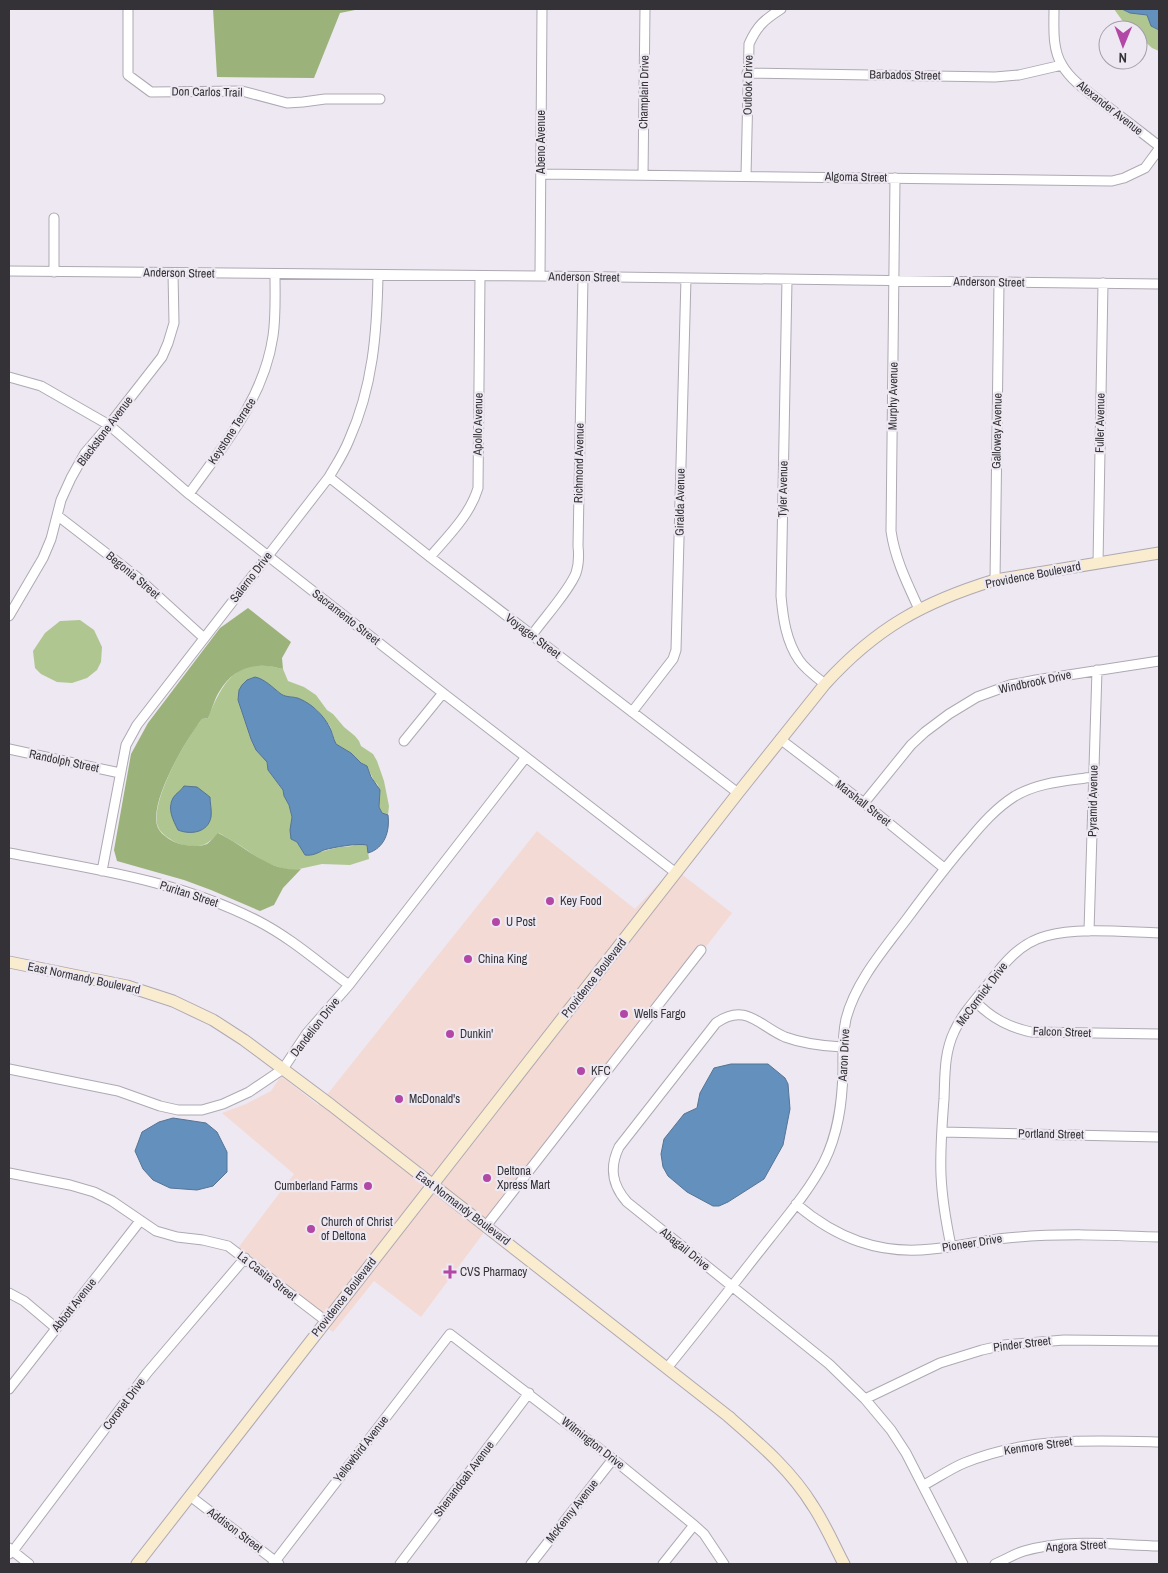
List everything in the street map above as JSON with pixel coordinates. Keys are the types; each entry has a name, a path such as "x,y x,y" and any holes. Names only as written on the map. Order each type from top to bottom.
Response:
{"main road":[{"name":"Providence Boulevard","path":"137,1564 780,739 839,668 867,642 919,609 956,593 995,580 1159,553"},
{"name":"East Normandy Boulevard","path":"9,962 127,986 173,1001 213,1020 283,1069 728,1416 768,1451 814,1506 844,1564"}],"street":[{"name":"Don Carlos Trail","path":"128,9 128,75 151,92 242,91 287,103 325,98 380,98"},
{"name":"Abeno Avenue","path":"540,276 542,9"},
{"name":"Champlain Drive","path":"643,175 645,9"},
{"name":"Outlook Drive","path":"746,176 749,44 755,30 780,9"},
{"name":"Alexander Avenue","path":"1054,9 1054,40 1062,64 1084,89 1159,148"},
{"name":"Barbados Street","path":"747,73 995,77 1018,75 1062,64"},
{"name":"Algoma Street","path":"541,174 1112,181 1124,178 1145,168 1159,148"},
{"name":"Murphy Avenue","path":"895,178 891,530 899,564 919,609"},
{"path":"54,218 54,272"},
{"name":"Anderson Street","path":"9,271 1159,284"},
{"name":"Blackstone Avenue","path":"9,616 43,558 51,540 61,500 85,453 162,357 174,323 173,273"},
{"name":"Keystone Terrace","path":"189,494 253,401 266,369 274,335 275,274"},
{"name":"Salerno Drive","path":"102,871 126,746 137,725 329,477 349,441 368,382 375,348 378,275"},
{"name":"Apollo Avenue","path":"430,557 468,511 478,488 480,276"},
{"name":"Richmond Avenue","path":"532,635 571,583 579,559 583,277"},
{"name":"Giralda Avenue","path":"632,712 673,659 676,650 686,278"},
{"name":"Tyler Avenue","path":"787,280 781,596 784,622 790,644 799,661 825,684"},
{"name":"Galloway Avenue","path":"995,580 999,282"},
{"name":"Fuller Avenue","path":"1098,563 1103,283"},
{"name":"Sacramento Street","path":"9,377 41,386 109,425 189,494 676,873"},
{"name":"Voyager Street","path":"329,477 430,557 738,793"},
{"name":"Begonia Street","path":"58,516 138,577 204,638"},
{"name":"Windbrook Drive","path":"864,803 911,745 948,714 977,697 1010,685 1159,661"},
{"name":"Pyramid Avenue","path":"1089,932 1097,670"},
{"path":"404,741 443,693"},
{"name":"Marshall Street","path":"780,739 864,803 944,868"},
{"name":"Randolph Street","path":"9,749 120,773"},
{"name":"Dandelion Drive","path":"9,1069 118,1091 160,1106 186,1110 202,1110 223,1104 249,1092 283,1069 307,1033 349,986 526,757"},
{"name":"Aaron Drive","path":"667,1368 796,1204 823,1164 834,1138 841,1108 842,1047 847,1017 854,997 874,964 944,868 986,819 1018,795 1045,783 1093,777"},
{"name":"Puritan Street","path":"9,853 171,886 218,902 284,936 349,986"},
{"name":"McCormick Drive","path":"951,1246 942,1200 942,1132 946,1058 954,1033 961,1020 1005,962 1020,949 1045,936 1068,931 1159,933"},
{"path":"486,1226 701,950"},
{"name":"Falcon Street","path":"975,1001 1001,1023 1031,1032 1159,1034"},
{"name":"Abagail Drive","path":"842,1047 809,1044 784,1036 747,1015 737,1014 724,1018 716,1023 618,1147 614,1157 612,1175 619,1194 627,1202 829,1364 865,1399 891,1430 906,1453 963,1564"},
{"name":"Portland Street","path":"942,1132 1159,1137"},
{"name":"La Casita Street","path":"9,1173 70,1185 94,1192 112,1201 156,1231 177,1238 203,1240 228,1246 326,1321"},
{"name":"Pioneer Drive","path":"796,1204 825,1226 853,1240 887,1249 915,1251 1007,1238 1067,1234 1159,1237"},
{"name":"Abbott Avenue","path":"9,1389 140,1221"},
{"name":"Coronet Drive","path":"10,1551 147,1373 245,1258"},
{"path":"9,1293 24,1301 56,1328"},
{"name":"Wilmington Drive","path":"450,1334 613,1459 694,1525 704,1534 724,1564"},
{"name":"Yellowbird Avenue","path":"276,1563 450,1334"},
{"name":"Pinder Street","path":"865,1399 940,1363 1004,1345 1064,1340 1159,1341"},
{"name":"Shenandoah Avenue","path":"400,1564 528,1393"},
{"name":"Kenmore Street","path":"924,1485 963,1464 1008,1448 1074,1440 1159,1442"},
{"name":"McKenny Avenue","path":"531,1564 613,1459"},
{"name":"Addison Street","path":"190,1496 276,1563"},
{"path":"662,1564 694,1525"},
{"name":"Angora Street","path":"996,1564 1023,1552 1052,1545 1159,1546"},
{"path":"10,1551 29,1564"}],"shaded area":[{"path":"537,831 635,909 669,873 432,1180 326,1096"},
{"path":"680,873 732,913 705,948 701,944 486,1220 438,1185"},
{"path":"281,1076 318,1105 321,1102 427,1186 325,1316 238,1248 294,1174 222,1113 246,1104 271,1091"},
{"path":"433,1191 485,1231 421,1317 374,1281 333,1332 326,1327"}],"green space":[{"path":"213,9 360,9 340,13 314,78 217,77"},
{"path":"1114,9 1147,15 1151,26 1159,30 1159,51 1148,44 1148,20 1122,20"},
{"path":"248,608 291,642 282,658 283,669 254,666 246,668 231,677 217,695 208,718 202,719 195,728 170,772 158,804 156,817 160,831 177,843 190,846 204,845 218,833 268,863 289,869 301,869 283,888 274,905 260,911 184,880 117,861 114,850 131,754 148,723 220,628"},
{"path":"80,620 94,630 102,647 101,662 97,670 87,678 72,683 57,682 41,674 35,668 33,651 45,633 60,621"},
{"path":"270,666 283,669 288,681 304,687 316,695 327,710 355,736 361,746 373,754 384,781 389,806 388,815 382,813 379,807 378,785 367,766 336,744 330,726 316,709 298,698 282,695 269,684 238,700 251,739 267,762 268,770 283,790 289,805 292,817 291,839 297,842 305,855 365,844 367,845 369,859 350,865 322,864 290,871 264,862 219,833 204,845 192,846 177,843 159,829 156,819 163,789 178,756 195,728 202,719 208,718 222,689 232,676 246,667","holes":["182,790 210,796 211,814 170,805"]}],"water":[{"path":"1122,9 1159,9 1159,30 1151,26 1147,15 1130,13"},
{"path":"255,677 266,682 281,694 298,698 313,707 327,722 336,744 367,766 371,777 380,790 379,807 382,813 388,815 387,833 382,843 374,851 368,853 367,845 358,845 334,848 313,855 305,855 297,842 291,839 292,817 289,805 283,790 268,770 267,762 256,750 238,700 239,690 242,685 247,680"},
{"path":"184,786 197,787 210,797 211,815 209,822 198,831 183,832 178,830 171,814 171,802"},
{"path":"731,1064 768,1064 785,1078 788,1084 790,1109 783,1145 764,1179 728,1202 719,1206 713,1206 687,1192 668,1176 663,1167 661,1154 664,1139 684,1114 697,1108 700,1093 714,1068"},
{"path":"173,1118 206,1123 217,1132 227,1152 227,1172 213,1186 197,1190 170,1188 153,1180 143,1169 135,1151 142,1132 159,1122"}],"place":[{"name":"Key Food","path":"550,901"},
{"name":"U Post","path":"496,922"},
{"name":"China King","path":"468,959"},
{"name":"Wells Fargo","path":"624,1014"},
{"name":"Dunkin'","path":"450,1034"},
{"name":"KFC","path":"581,1071"},
{"name":"McDonald's","path":"399,1099"},
{"name":"Deltona Xpress Mart","path":"487,1178"},
{"name":"Cumberland Farms","path":"368,1186"},
{"name":"Church of Christ of Deltona","path":"311,1229"},
{"name":"CVS Pharmacy","path":"450,1272"}]}
